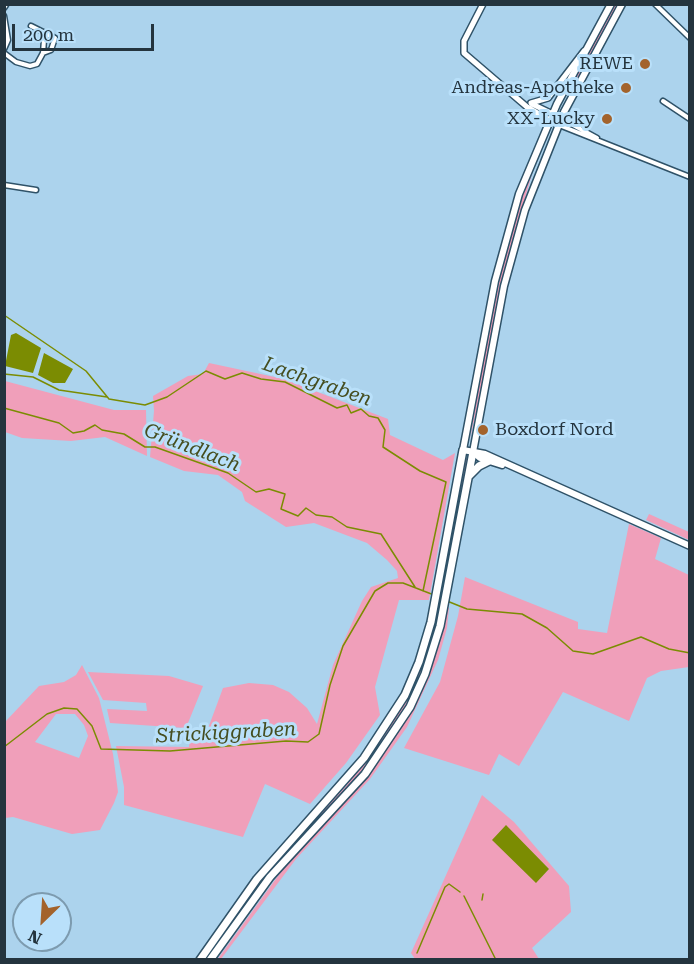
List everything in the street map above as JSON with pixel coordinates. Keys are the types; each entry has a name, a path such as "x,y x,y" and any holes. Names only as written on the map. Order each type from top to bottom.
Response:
{"highway":[{"path":"207,958 257,879 347,780 385,730 405,694 419,662 435,603 463,450"},
{"path":"194,960 207,958 270,877 356,784 394,734 425,674 444,606 473,452"},
{"path":"468,478 479,466 489,461"}],"main road":[{"path":"611,4 551,117 524,183 502,251 463,450 485,453 690,546"},
{"path":"473,452 512,253 535,181 560,122 623,5"},
{"path":"473,452 489,461 525,473"}],"street":[{"path":"483,4 464,41 464,53 519,100 609,144 689,176"},
{"path":"655,5 690,38"},
{"path":"4,16 8,40 4,51 16,62 30,66 37,64 43,53 44,40 48,35"},
{"path":"31,26 55,38 51,50 43,53"},
{"path":"531,103 548,98 570,66 586,50"},
{"path":"519,100 531,103 551,117"},
{"path":"663,101 690,119"},
{"path":"4,185 36,190"}],"shaded area":[{"path":"614,5 620,5 563,109 589,49"},
{"path":"550,125 532,174 511,246 470,440 482,364 507,245 530,173"},
{"path":"16,333 41,348 33,373 5,366 11,335"},
{"path":"44,353 73,369 65,383 53,383 38,375"},
{"path":"209,363 284,379 388,419 390,435 443,460 455,453 429,600 399,600 375,687 380,715 346,763 310,804 265,784 243,837 124,805 124,787 116,746 189,747 190,738 203,742 223,688 249,683 273,685 289,692 307,708 317,724 333,665 362,601 371,587 398,578 397,571 367,543 314,523 286,527 245,501 242,492 218,475 184,471 150,457 153,396 188,376 203,374"},
{"path":"5,381 114,410 146,410 147,456 105,437 71,441 22,438 5,432"},
{"path":"469,455 436,634 407,707 360,776 259,886 207,959 204,960 260,880 345,787 376,748 406,698 419,668 464,462"},
{"path":"649,514 689,532 689,540 646,520"},
{"path":"629,524 661,538 655,559 689,575 689,667 661,671 647,678 629,721 563,692 519,766 499,754 489,775 404,748 440,682 458,616 465,577 578,622 578,629 607,633"},
{"path":"447,607 449,608 447,628 438,660 407,727 370,779 296,859 221,959 217,960 291,858 362,782 401,729 435,656"},
{"path":"82,665 99,698 113,754 118,792 114,803 100,830 72,834 13,817 5,818 5,722 39,686 64,682 76,675","holes":["56,714 75,714 84,725 88,736 79,758 35,742"]},
{"path":"88,672 169,676 203,686 186,728 110,723 107,709 147,711 146,703 103,700"},
{"path":"482,795 514,822 569,886 571,912 532,948 539,959 415,959 411,953","holes":["506,826 549,869 536,882 493,840"]},
{"path":"506,825 549,869 536,883 492,840"}],"waterway":[{"name":"Lachgraben","path":"4,315 86,371 109,399 145,405 167,397 206,371 225,379 242,373 261,379 285,382 337,408 347,405 351,413 361,409 369,416 378,418 385,430 383,447 420,471 446,482 423,591"},
{"path":"4,374 33,377 59,390 107,397"},
{"name":"Gründlach","path":"4,408 59,423 73,433 84,431 95,425 102,430 124,434 145,447 155,447 228,473 256,492 269,489 285,494 281,509 298,516 306,508 316,515 332,517 347,527 381,534 415,587"},
{"name":"Strickiggraben","path":"4,747 47,714 64,708 77,709 92,726 101,749 170,751 286,741 308,742 319,734 330,685 343,646 375,591 388,583 403,583 434,595"},
{"name":"Gründlach","path":"447,601 467,609 522,614 547,628 573,651 593,654 641,637 669,649 690,653"},
{"path":"417,953 445,887 449,884 460,892"},
{"path":"482,900 483,894"},
{"path":"464,896 496,960"}],"place":[{"name":"REWE","path":"645,64"},
{"name":"Andreas-Apotheke","path":"626,88"},
{"name":"XX-Lucky","path":"607,119"},
{"name":"Boxdorf Nord","path":"483,430"}]}
